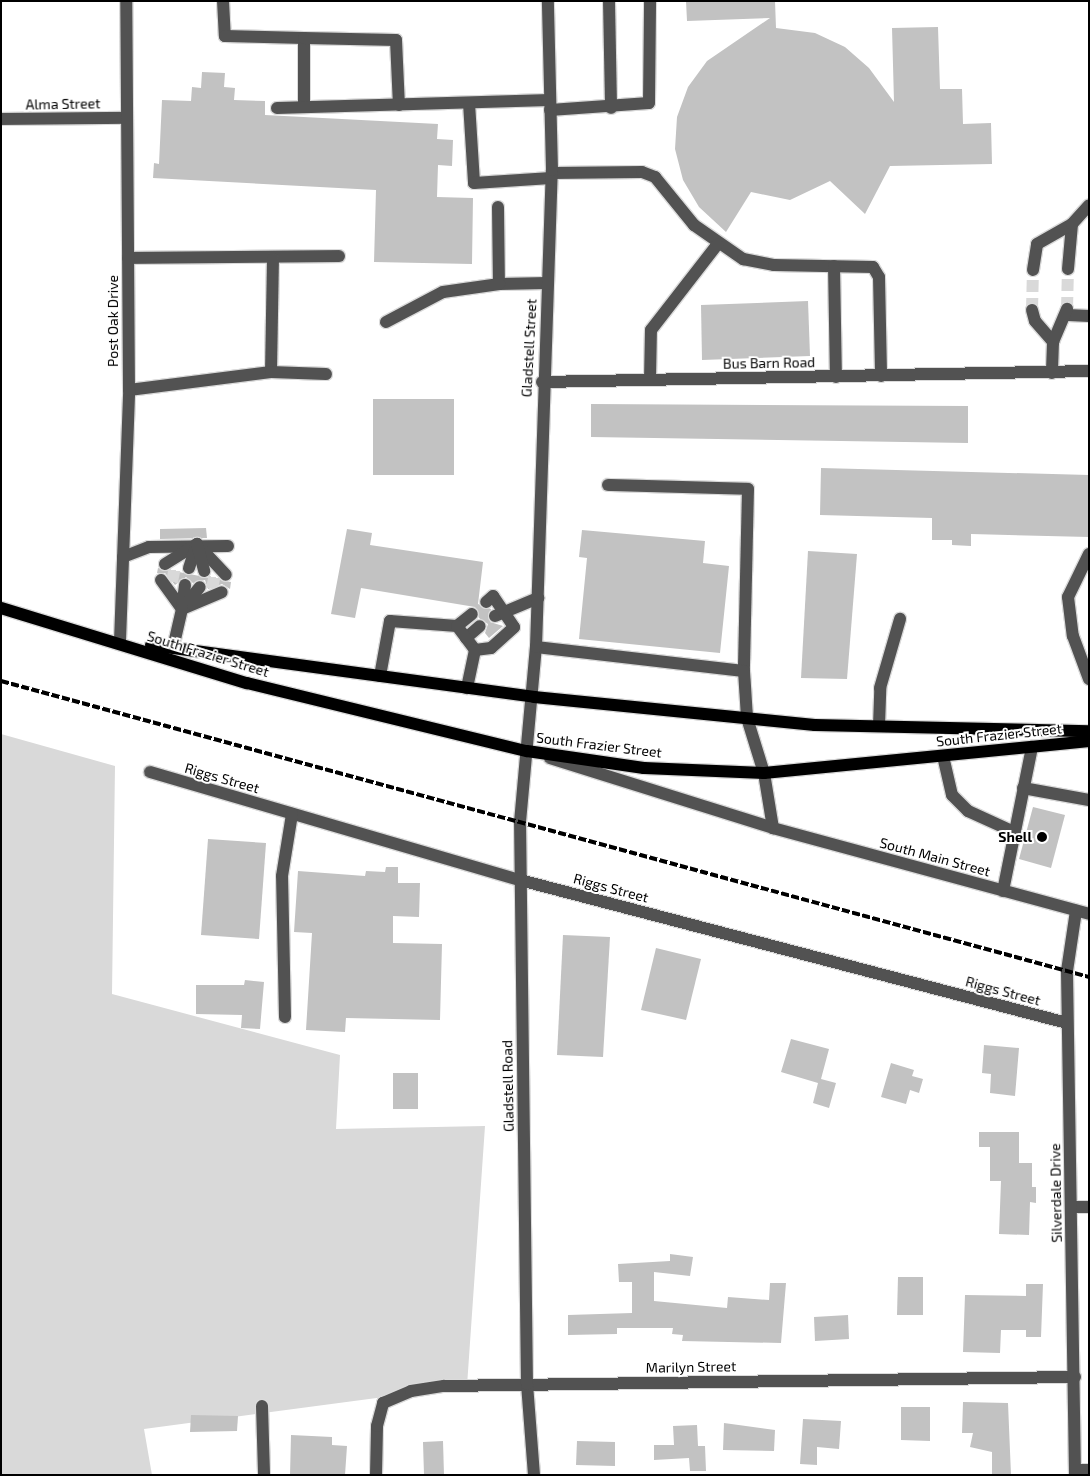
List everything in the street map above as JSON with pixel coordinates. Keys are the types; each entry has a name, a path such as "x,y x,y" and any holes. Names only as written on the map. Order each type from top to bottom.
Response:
{"main road":[{"name":"South Frazier Street","path":"1,608 120,641 247,683 527,751 644,768 764,773 1089,741"},
{"name":"South Frazier Street","path":"120,641 534,697 748,718 879,726 1089,731"}],"street":[{"name":"Post Oak Drive","path":"120,641 129,390 126,1"},
{"path":"222,1 225,36 396,40 399,105"},
{"name":"Gladstell Street","path":"534,697 542,382 551,175 548,1"},
{"path":"609,1 611,108"},
{"path":"277,108 470,103 611,108 646,106 651,100 650,1"},
{"path":"304,38 304,107"},
{"path":"470,103 474,183 551,175 648,174 663,182 694,225 717,245 763,264 867,265 877,270 882,376"},
{"name":"Alma Street","path":"1,119 126,118"},
{"path":"1034,270 1037,244 1072,224 1089,205"},
{"path":"498,207 499,284"},
{"path":"1068,269 1072,224"},
{"path":"650,380 651,330 717,245"},
{"path":"128,258 274,259 339,256"},
{"path":"271,372 274,259"},
{"path":"834,266 836,377"},
{"path":"386,322 443,292 499,284 547,284"},
{"path":"1032,310 1035,321 1053,342"},
{"path":"1052,372 1053,342 1067,312 1089,316"},
{"name":"Bus Barn Road","path":"542,382 998,375 1089,371"},
{"path":"129,390 271,372 326,374"},
{"path":"608,485 748,490 744,671 748,718 764,773 773,828"},
{"path":"170,565 198,544"},
{"path":"189,568 198,544"},
{"path":"198,544 215,573 198,544"},
{"path":"122,557 149,547 198,544 228,546"},
{"path":"1089,554 1068,597 1073,636 1089,679"},
{"path":"166,581 182,609"},
{"path":"173,648 182,609 185,584"},
{"path":"182,609 211,589 182,609"},
{"path":"475,650 491,648 514,627 500,614 494,596 486,602"},
{"path":"500,614 538,598"},
{"path":"380,676 390,621 457,626 472,614"},
{"path":"879,726 880,688 900,619"},
{"path":"457,626 475,650 467,688"},
{"path":"466,638 480,626"},
{"path":"536,647 744,671"},
{"name":"Gladstell Road","path":"534,697 527,751 520,880 527,1384 534,1475"},
{"path":"1003,891 1032,747"},
{"name":"South Main Street","path":"527,751 773,828 1089,914"},
{"path":"943,756 952,795 968,811 1014,832"},
{"name":"Riggs Street","path":"150,772 520,880 1067,1023"},
{"path":"1023,788 1089,800"},
{"path":"285,1016 282,876 292,814"},
{"name":"Silverdale Drive","path":"1075,1472 1075,1377 1067,971 1076,911"},
{"path":"1072,1207 1089,1207"},
{"name":"Marilyn Street","path":"376,1475 377,1426 383,1403 411,1391 444,1386 1075,1377"},
{"path":"262,1406 264,1475"},
{"path":"1075,1472 1089,1470"}],"shaded area":[{"path":"1,734 115,766 112,994 340,1055 336,1129 485,1126 467,1386 144,1429 152,1475 1,1475"}],"building":[{"path":"686,1 775,1 776,28 815,33 845,47 869,68 894,102 892,28 938,27 940,89 962,89 963,124 991,123 992,164 890,166 865,214 830,181 790,200 751,192 726,232 699,207 683,180 675,149 677,117 688,87 707,61 770,18 687,21"},
{"path":"202,72 225,73 224,87 235,88 234,100 265,101 265,115 438,124 437,139 453,140 452,166 438,165 437,197 473,198 472,264 374,262 376,190 153,178 154,163 159,164 162,100 191,101 192,87 201,88"},
{"path":"808,301 810,356 702,360 701,305"},
{"path":"373,399 454,399 454,475 373,475"},
{"path":"591,404 968,406 968,443 591,437"},
{"path":"821,468 1089,475 1089,537 971,534 971,546 952,545 952,540 932,540 932,518 820,515"},
{"path":"206,528 207,538 160,539 160,529"},
{"path":"347,529 372,533 370,545 483,562 478,604 491,609 490,622 503,626 489,638 485,633 488,624 479,618 475,607 361,588 355,618 331,614"},
{"path":"582,530 705,541 703,563 729,566 720,653 579,639 587,558 579,557"},
{"path":"808,551 857,554 847,679 801,678"},
{"path":"158,568 231,582 230,589 222,584 208,589 205,580 193,583 186,577 175,585 165,573 157,573"},
{"name":"Shell","path":"1033,807 1065,815 1051,868 1019,859"},
{"path":"208,839 266,843 259,939 201,935"},
{"path":"386,867 398,867 398,883 420,883 419,917 393,916 393,943 442,944 440,1020 346,1018 345,1032 306,1030 312,933 294,932 298,871 365,876 366,871 385,872"},
{"path":"563,935 610,937 603,1057 557,1055"},
{"path":"656,948 701,959 686,1020 641,1010"},
{"path":"245,980 264,982 260,1029 241,1028 242,1015 196,1014 196,985 244,985"},
{"path":"791,1039 829,1049 821,1079 836,1083 829,1108 813,1103 818,1083 781,1072"},
{"path":"984,1045 1019,1048 1015,1096 990,1093 991,1074 982,1073"},
{"path":"891,1063 914,1070 912,1076 923,1079 919,1093 910,1090 906,1104 881,1097"},
{"path":"393,1073 418,1073 418,1109 393,1109"},
{"path":"979,1132 1019,1132 1019,1163 1032,1163 1032,1187 1036,1187 1036,1203 1030,1202 1029,1235 999,1234 1001,1181 990,1181 990,1147 979,1147"},
{"path":"670,1254 693,1257 690,1276 654,1272 654,1301 727,1308 728,1297 769,1300 770,1283 786,1283 781,1343 682,1341 683,1335 672,1334 673,1328 617,1328 617,1334 568,1335 568,1315 632,1313 632,1282 619,1282 618,1264 670,1261"},
{"path":"898,1277 923,1277 923,1315 897,1315"},
{"path":"1026,1284 1043,1284 1041,1337 1026,1337 1026,1330 1001,1330 1000,1353 963,1352 965,1295 1026,1296"},
{"path":"848,1315 849,1339 815,1341 814,1317"},
{"path":"963,1402 1008,1403 1011,1475 992,1475 992,1452 970,1447 973,1433 962,1433"},
{"path":"901,1407 930,1407 930,1441 901,1440"},
{"path":"191,1415 238,1416 237,1431 190,1432"},
{"path":"803,1419 841,1421 839,1449 817,1447 817,1465 800,1464"},
{"path":"724,1423 775,1430 774,1451 723,1450"},
{"path":"697,1425 698,1446 705,1446 706,1471 690,1471 689,1458 654,1460 654,1445 674,1445 673,1426"},
{"path":"291,1435 332,1437 332,1445 347,1446 345,1475 290,1475"},
{"path":"443,1441 444,1475 424,1475 423,1442"},
{"path":"577,1441 615,1442 615,1466 576,1465"}],"tunnel":[{"path":"1067,309 1068,269"},
{"path":"1032,310 1033,270"},
{"path":"172,582 175,566"},
{"path":"212,589 215,573"}],"railway":[{"path":"1,681 1089,977"}],"place":[{"name":"Shell","path":"1042,837"}]}
